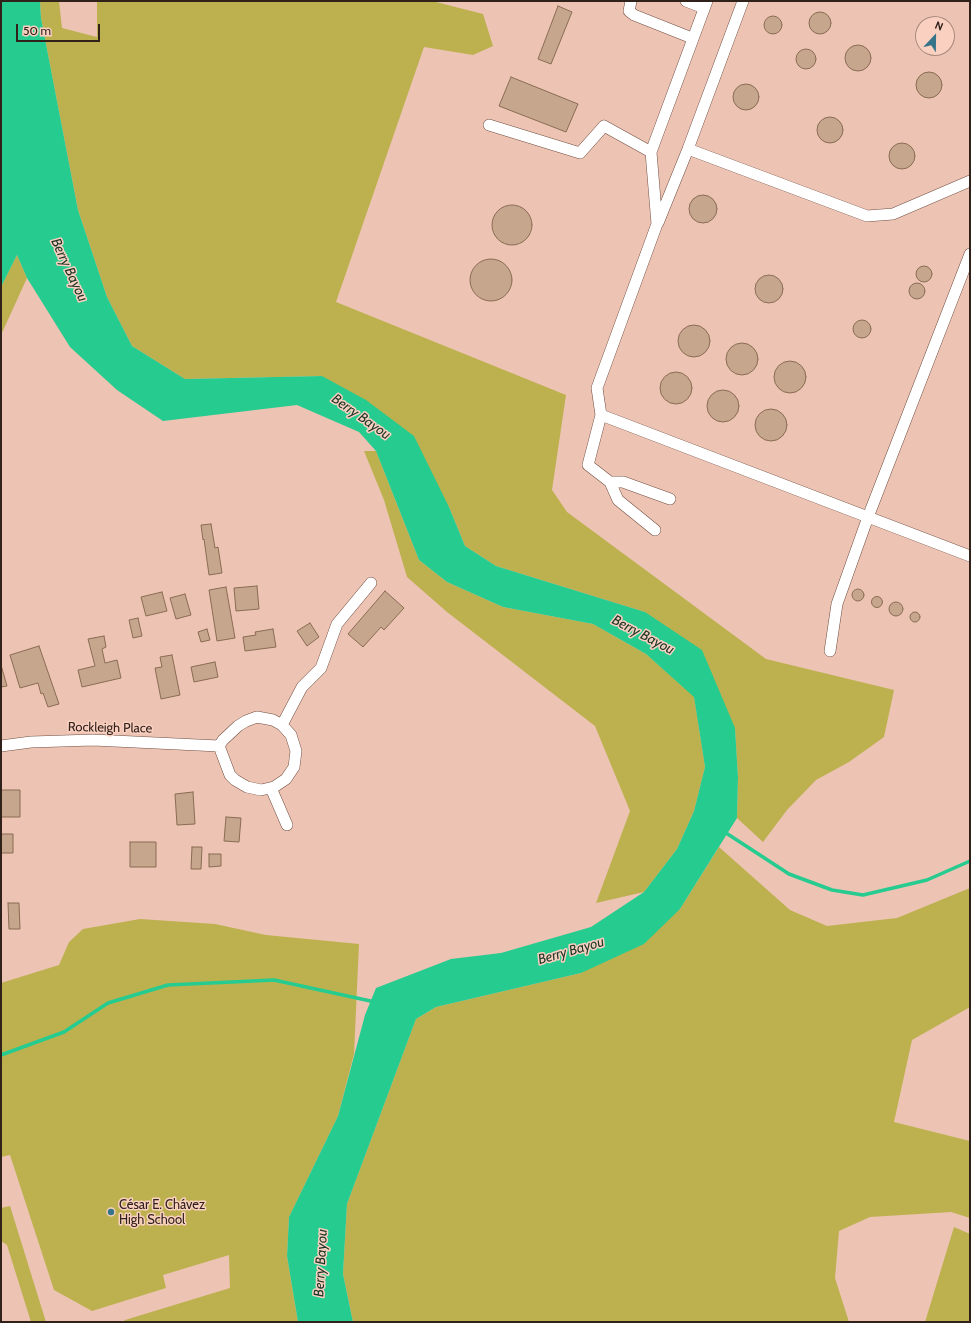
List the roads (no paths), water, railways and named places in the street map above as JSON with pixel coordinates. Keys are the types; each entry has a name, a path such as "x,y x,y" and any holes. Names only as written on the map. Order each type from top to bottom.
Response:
{"street":[{"path":"630,1 629,11 634,15 692,38"},
{"path":"657,224 651,152 705,4 686,1"},
{"path":"655,530 618,500 610,482 588,465 601,415 597,388 657,224 688,149 743,1"},
{"path":"489,125 580,153 604,126 651,152"},
{"path":"688,149 867,216 893,214 970,181"},
{"path":"830,651 837,604 868,517 970,254"},
{"path":"601,415 970,556"},
{"path":"610,482 623,482 670,499"},
{"path":"282,725 302,686 322,668 337,624 371,583"},
{"path":"251,718 265,718 282,725 291,735 294,743 296,759 290,773 286,778 271,788 253,789 235,780 230,774 219,746 234,729 251,718"},
{"name":"Rockleigh Place","path":"1,746 31,742 93,740 219,746"},
{"path":"271,788 287,825"}],"water":[{"name":"Berry Bayou","path":"1,1 40,1 41,18 78,210 107,297 132,346 185,379 322,376 366,400 414,436 449,507 465,546 496,566 645,612 702,650 735,728 738,777 737,818 680,909 644,944 581,973 436,1007 416,1019 347,1204 343,1274 353,1322 298,1322 287,1256 289,1217 338,1116 365,1015 376,988 451,959 501,953 591,927 644,892 677,849 694,811 705,767 694,697 646,654 593,624 503,607 447,582 419,560 376,451 359,432 297,405 163,421 117,390 70,347 27,278 17,255 1,287"}],"waterway":[{"path":"723,831 789,874 832,890 863,895 927,880 970,861"},
{"path":"1,1055 64,1032 108,1003 168,985 274,980 375,1002"}],"place":[{"name":"César E. Chávez High School","path":"111,1212"}]}
